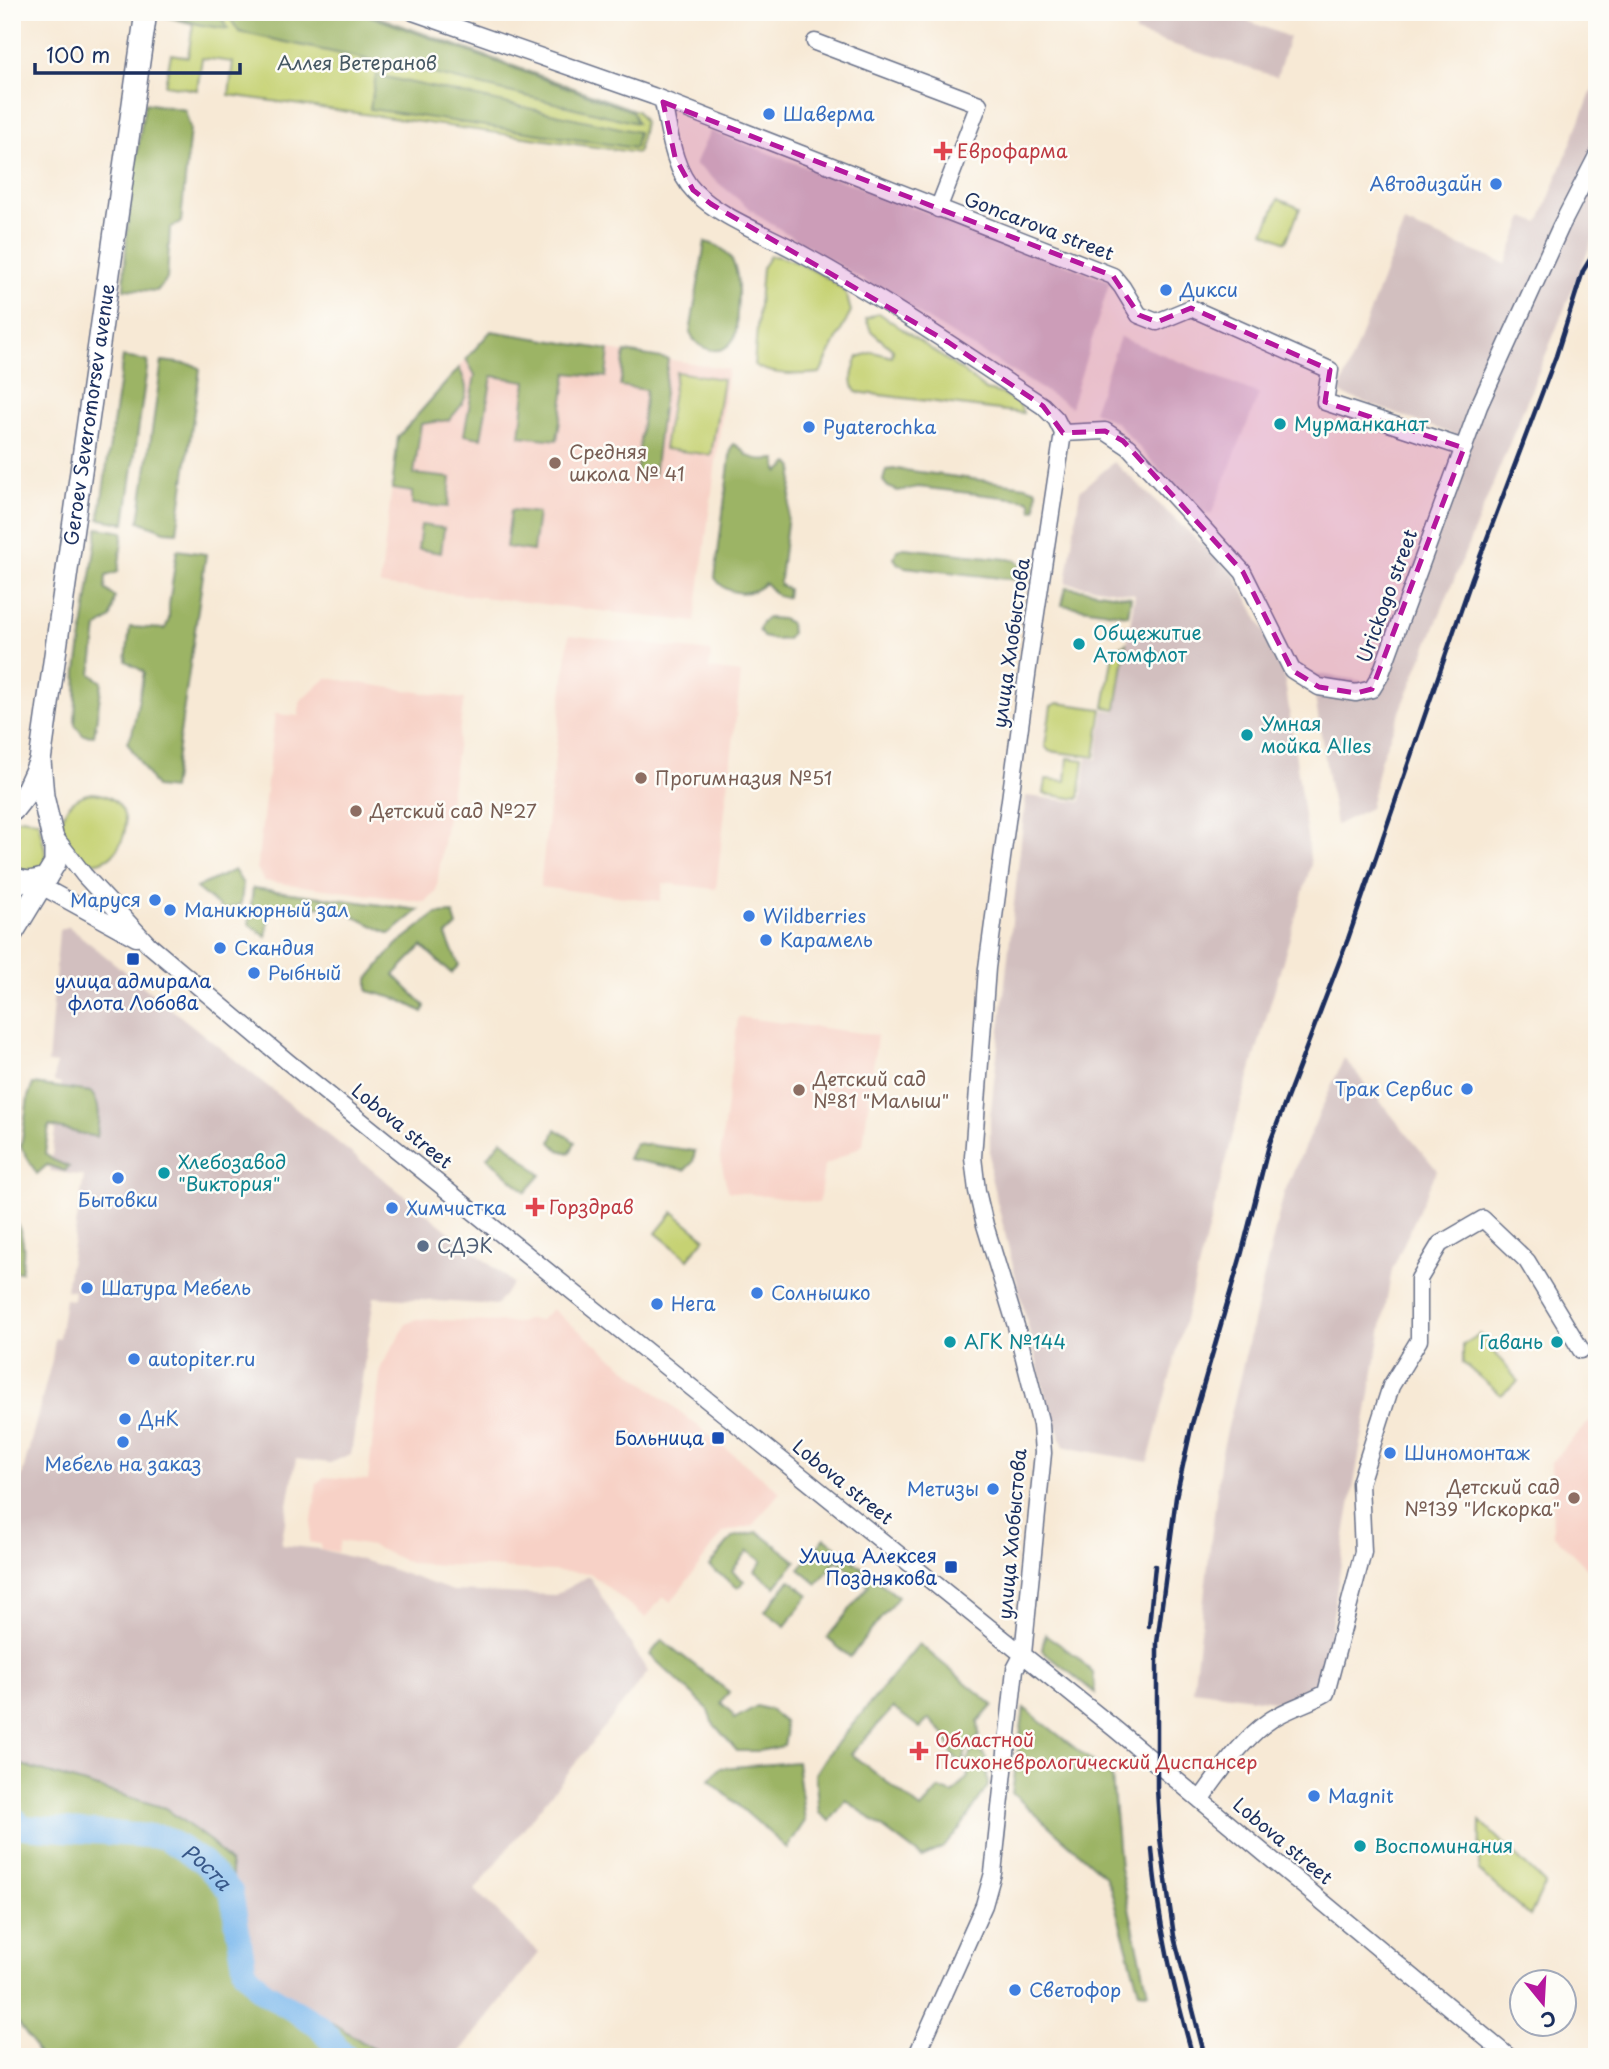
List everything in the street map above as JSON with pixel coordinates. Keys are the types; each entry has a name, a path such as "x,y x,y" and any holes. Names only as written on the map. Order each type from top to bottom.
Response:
{"main road":[{"name":"Geroev Severomorsev avenue","path":"13,810 24,796 40,761 146,12"},
{"path":"12,931 40,882 55,863 43,796 40,761"},
{"name":"Geroev Severomorsev avenue","path":"13,810 34,810 51,829"},
{"path":"12,877 24,882 40,882"}],"street":[{"path":"412,12 653,96 663,102 675,157 693,190 750,228 799,252 948,342 1043,406 1056,419 1063,433"},
{"path":"815,42 979,104 938,209"},
{"name":"Goncarova street","path":"663,102 1113,276 1139,315 1157,322 1191,308 1331,370 1325,402 1464,448"},
{"name":"Urickogo street","path":"1063,433 1105,431 1123,441 1243,572 1292,670 1319,687 1356,693 1372,689 1380,676 1479,406 1597,156"},
{"name":"улица Хлобыстова","path":"916,2057 987,1894 993,1873 1015,1669 1023,1654 1043,1453 1041,1425 1016,1326 985,1225 973,1157 988,968 1028,666 1063,433"},
{"name":"Lobova street","path":"51,829 84,875 148,944 288,1062 1023,1654 1509,2057"},
{"name":"Lobova street","path":"40,882 148,944"},
{"path":"1200,1800 1215,1778 1263,1725 1276,1716 1326,1693 1363,1552 1360,1483 1391,1386 1419,1340 1419,1279 1440,1244 1483,1219 1527,1261 1581,1350"}],"highlighted area":[{"path":"663,102 1113,276 1139,315 1157,322 1191,308 1330,370 1325,402 1464,448 1372,689 1356,693 1319,687 1292,670 1243,572 1123,441 1105,431 1063,433 1043,406 948,342 711,204 693,190 675,157"}],"shaded area":[{"path":"1142,12 1225,12 1289,37 1277,77 1135,33"},
{"path":"1597,78 1597,229 1380,761 1370,808 1336,825 1311,673 1370,682 1463,438 1339,393 1404,223 1506,264 1524,217 1539,223"},
{"path":"710,131 1110,281 1071,407 760,217 695,164"},
{"name":"Средняя школа № 41","path":"491,331 728,369 695,622 380,585 398,437"},
{"path":"1120,337 1259,394 1211,515 1192,506 1117,423 1093,411"},
{"path":"1114,462 1235,575 1271,644 1284,674 1311,865 1239,1111 1148,1462 1064,1447 1046,1399 990,1173 990,1118 1026,796 1081,802 1087,758 1097,759 1104,710 1116,711 1135,594 1066,583 1080,491"},
{"name":"Прогимназия №51","path":"569,635 711,652 709,669 741,673 716,889 663,883 660,901 540,887"},
{"name":"Детский сад №27","path":"327,678 464,699 436,892 425,902 264,881 257,868 275,714 298,716 301,700"},
{"path":"68,926 513,1283 497,1305 374,1297 351,1454 330,1463 296,1459 281,1545 320,1549 376,1564 453,1591 555,1595 589,1576 648,1672 475,1890 539,1953 456,2057 386,2057 250,1971 245,1943 165,1808 12,1762 12,1499 16,1499 52,1360 55,1338 59,1338 65,1299 73,1300 74,1291 66,1290 84,1176 50,1171 61,1084 54,1082 56,1064 48,1063 59,931"},
{"name":"Детский сад №81 \"Малыш\"","path":"738,1017 877,1035 863,1145 824,1166 819,1203 728,1191 720,1157"},
{"path":"1344,1058 1437,1170 1392,1270 1347,1523 1322,1687 1281,1702 1193,1690 1221,1456 1284,1193"},
{"path":"552,1309 780,1492 752,1526 724,1532 671,1602 663,1596 646,1618 590,1573 410,1563 372,1546 340,1541 337,1552 321,1549 320,1544 309,1542 317,1483 324,1477 368,1480 381,1367 406,1324 417,1319 519,1323 528,1319 539,1321"},
{"name":"Детский сад №139 \"Искорка\"","path":"1597,1413 1597,1578 1553,1534 1551,1462"}],"green space":[{"name":"Аллея Ветеранов","path":"156,12 365,12 637,111 644,122 638,153 229,95 233,62 202,58 197,90 165,85 171,54 188,57 193,24"},
{"path":"159,12 218,12 228,29 201,25"},
{"path":"226,12 359,12 632,111 637,123 434,74 239,32"},
{"path":"376,75 638,132 635,148 370,109"},
{"path":"145,103 185,110 190,128 181,222 170,228 167,279 157,291 124,289 128,219"},
{"path":"1278,199 1300,208 1286,242 1264,232"},
{"path":"705,242 726,252 732,260 738,280 736,335 728,346 716,350 698,344 690,333"},
{"path":"770,256 788,259 811,269 846,294 851,311 820,373 778,373 754,365 762,268"},
{"path":"879,313 986,390 1003,394 1020,405 1023,413 856,392 852,379 858,357 873,352 892,357 893,350 871,331 866,319"},
{"path":"491,331 609,350 606,377 567,373 557,440 520,436 526,381 492,376 481,438 464,435 475,375 466,359"},
{"path":"625,352 668,359 654,476 636,474 646,390 620,386"},
{"path":"123,357 148,361 125,523 99,519"},
{"path":"162,361 194,365 200,369 177,532 165,531 139,521"},
{"path":"459,368 466,390 464,401 449,420 421,424 414,474 451,478 448,507 412,504 412,492 392,489 398,437"},
{"path":"676,372 723,379 711,455 664,449"},
{"path":"734,444 754,458 776,459 779,472 789,463 794,467 780,579 780,585 788,589 787,597 776,595 765,583 752,591 732,591 715,578 731,448"},
{"path":"896,469 1026,486 1037,490 1036,509 1032,510 1028,500 918,487 898,491 888,487 883,481 886,470"},
{"path":"511,510 538,513 533,551 506,547"},
{"path":"421,525 444,528 441,553 418,549"},
{"path":"98,528 123,532 118,572 106,576 105,589 115,597 111,618 97,628 91,674 102,682 94,736 83,735 75,725 77,670"},
{"path":"904,548 1016,560 1021,566 1021,576 1017,580 905,567 898,564 894,558 897,550"},
{"path":"177,550 206,554 172,789 156,787 127,742 132,734 144,672 126,661 130,627 165,629 169,619"},
{"path":"1066,587 1131,597 1128,615 1062,605"},
{"path":"768,618 782,619 790,623 791,634 787,639 763,637 759,630 762,622"},
{"path":"1126,643 1116,709 1104,707 1113,654"},
{"path":"1058,703 1102,709 1095,757 1049,751 1045,746 1051,706"},
{"path":"1068,758 1084,760 1079,799 1044,794 1046,779 1066,781"},
{"path":"93,793 113,800 123,812 125,828 121,843 111,855 98,862 83,859 68,845 62,827 62,819 70,804"},
{"path":"22,818 38,821 48,862 32,876 12,868 12,821"},
{"path":"234,870 243,884 241,904 223,910 196,888"},
{"path":"253,888 419,910 390,934 333,906 279,907 269,917 266,937 249,924"},
{"path":"453,913 457,926 446,936 459,965 451,973 422,946 394,975 425,1006 423,1012 398,999 368,991 368,979 396,945 436,914"},
{"path":"33,1084 91,1092 97,1103 99,1119 96,1137 49,1126 45,1153 69,1167 65,1171 47,1165 37,1174 21,1147 28,1097"},
{"path":"556,1129 575,1142 570,1153 559,1150 551,1142"},
{"path":"502,1140 541,1175 526,1192 487,1157"},
{"path":"635,1143 695,1151 693,1162 685,1170 628,1159"},
{"path":"673,1212 705,1238 688,1259 656,1233"},
{"path":"12,1215 23,1242 21,1272 12,1272"},
{"path":"1480,1334 1518,1381 1501,1395 1463,1363 1463,1345"},
{"path":"758,1532 796,1561 775,1587 755,1571 762,1561 748,1551 732,1571 744,1581 738,1588 709,1566 733,1537"},
{"path":"825,1538 898,1597 850,1657 827,1638 869,1585 837,1560 817,1584 799,1569"},
{"path":"790,1580 809,1595 785,1626 765,1611"},
{"path":"1045,1634 1077,1657 1093,1673 1095,1693 1042,1650"},
{"path":"662,1640 729,1692 721,1703 732,1712 734,1719 757,1706 770,1710 784,1721 784,1746 759,1751 737,1751 712,1722 707,1708 650,1655"},
{"path":"919,1644 993,1705 978,1722 979,1736 966,1750 963,1765 952,1754 946,1736 929,1719 920,1728 893,1708 851,1754 921,1809 939,1789 953,1794 968,1777 968,1759 977,1745 986,1758 988,1786 944,1847 922,1857 846,1800 830,1821 819,1813 815,1774 825,1758"},
{"path":"1024,1708 1112,1777 1120,1868 1148,1992 1139,1991 1105,1876 1012,1793"},
{"path":"12,1762 165,1808 210,1841 230,1863 250,1971 386,2057 39,2057 12,2015"},
{"path":"797,1762 805,1821 787,1848 709,1780 720,1768"},
{"path":"1480,1821 1545,1884 1530,1916 1479,1871"}],"waterway":[{"name":"Роста","path":"12,1817 24,1827 163,1837 203,1862 231,1892 245,1971 262,1991 318,2025 346,2057"}],"railway":[{"path":"1205,2057 1174,1936 1160,1838 1157,1788 1157,1643 1176,1497 1192,1424 1242,1252 1269,1145 1348,939 1472,578 1556,356 1583,271 1597,248"},
{"path":"1149,1626 1155,1566"},
{"path":"1152,1849 1167,1954 1193,2057"}],"place":[{"name":"Шаверма","path":"769,114"},
{"name":"Еврофарма","path":"943,151"},
{"name":"Автодизайн","path":"1496,184"},
{"name":"Дикси","path":"1166,290"},
{"name":"Мурманканат","path":"1280,424"},
{"name":"Pyaterochka","path":"809,427"},
{"name":"Средняя школа № 41","path":"555,463"},
{"name":"Общежитие Атомфлот","path":"1079,644"},
{"name":"Умная мойка Alles","path":"1247,735"},
{"name":"Прогимназия №51","path":"641,778"},
{"name":"Детский сад №27","path":"356,811"},
{"name":"Маруся","path":"155,900"},
{"name":"Маникюрный зал","path":"170,910"},
{"name":"Wildberries","path":"749,916"},
{"name":"Карамель","path":"766,940"},
{"name":"Скандия","path":"220,948"},
{"name":"улица адмирала флота Лобова","path":"133,959"},
{"name":"Рыбный","path":"254,973"},
{"name":"Трак Сервис","path":"1467,1089"},
{"name":"Детский сад №81 \"Малыш\"","path":"799,1090"},
{"name":"Хлебозавод \"Виктория\"","path":"164,1173"},
{"name":"Бытовки","path":"118,1178"},
{"name":"Горздрав","path":"535,1207"},
{"name":"Химчистка","path":"392,1208"},
{"name":"СДЭК","path":"423,1246"},
{"name":"Шатура Мебель","path":"87,1288"},
{"name":"Солнышко","path":"757,1293"},
{"name":"Нега","path":"657,1304"},
{"name":"АГК №144","path":"950,1342"},
{"name":"Гавань","path":"1557,1342"},
{"name":"autopiter.ru","path":"134,1359"},
{"name":"ДнК","path":"125,1419"},
{"name":"Больница","path":"718,1438"},
{"name":"Мебель на заказ","path":"123,1442"},
{"name":"Шиномонтаж","path":"1390,1453"},
{"name":"Метизы","path":"993,1489"},
{"name":"Детский сад №139 \"Искорка\"","path":"1574,1498"},
{"name":"Улица Алексея Позднякова","path":"951,1567"},
{"name":"Областной Психоневрологический Диспансер","path":"919,1751"},
{"name":"Magnit","path":"1314,1796"},
{"name":"Воспоминания","path":"1360,1846"},
{"name":"Светофор","path":"1015,1990"}]}
